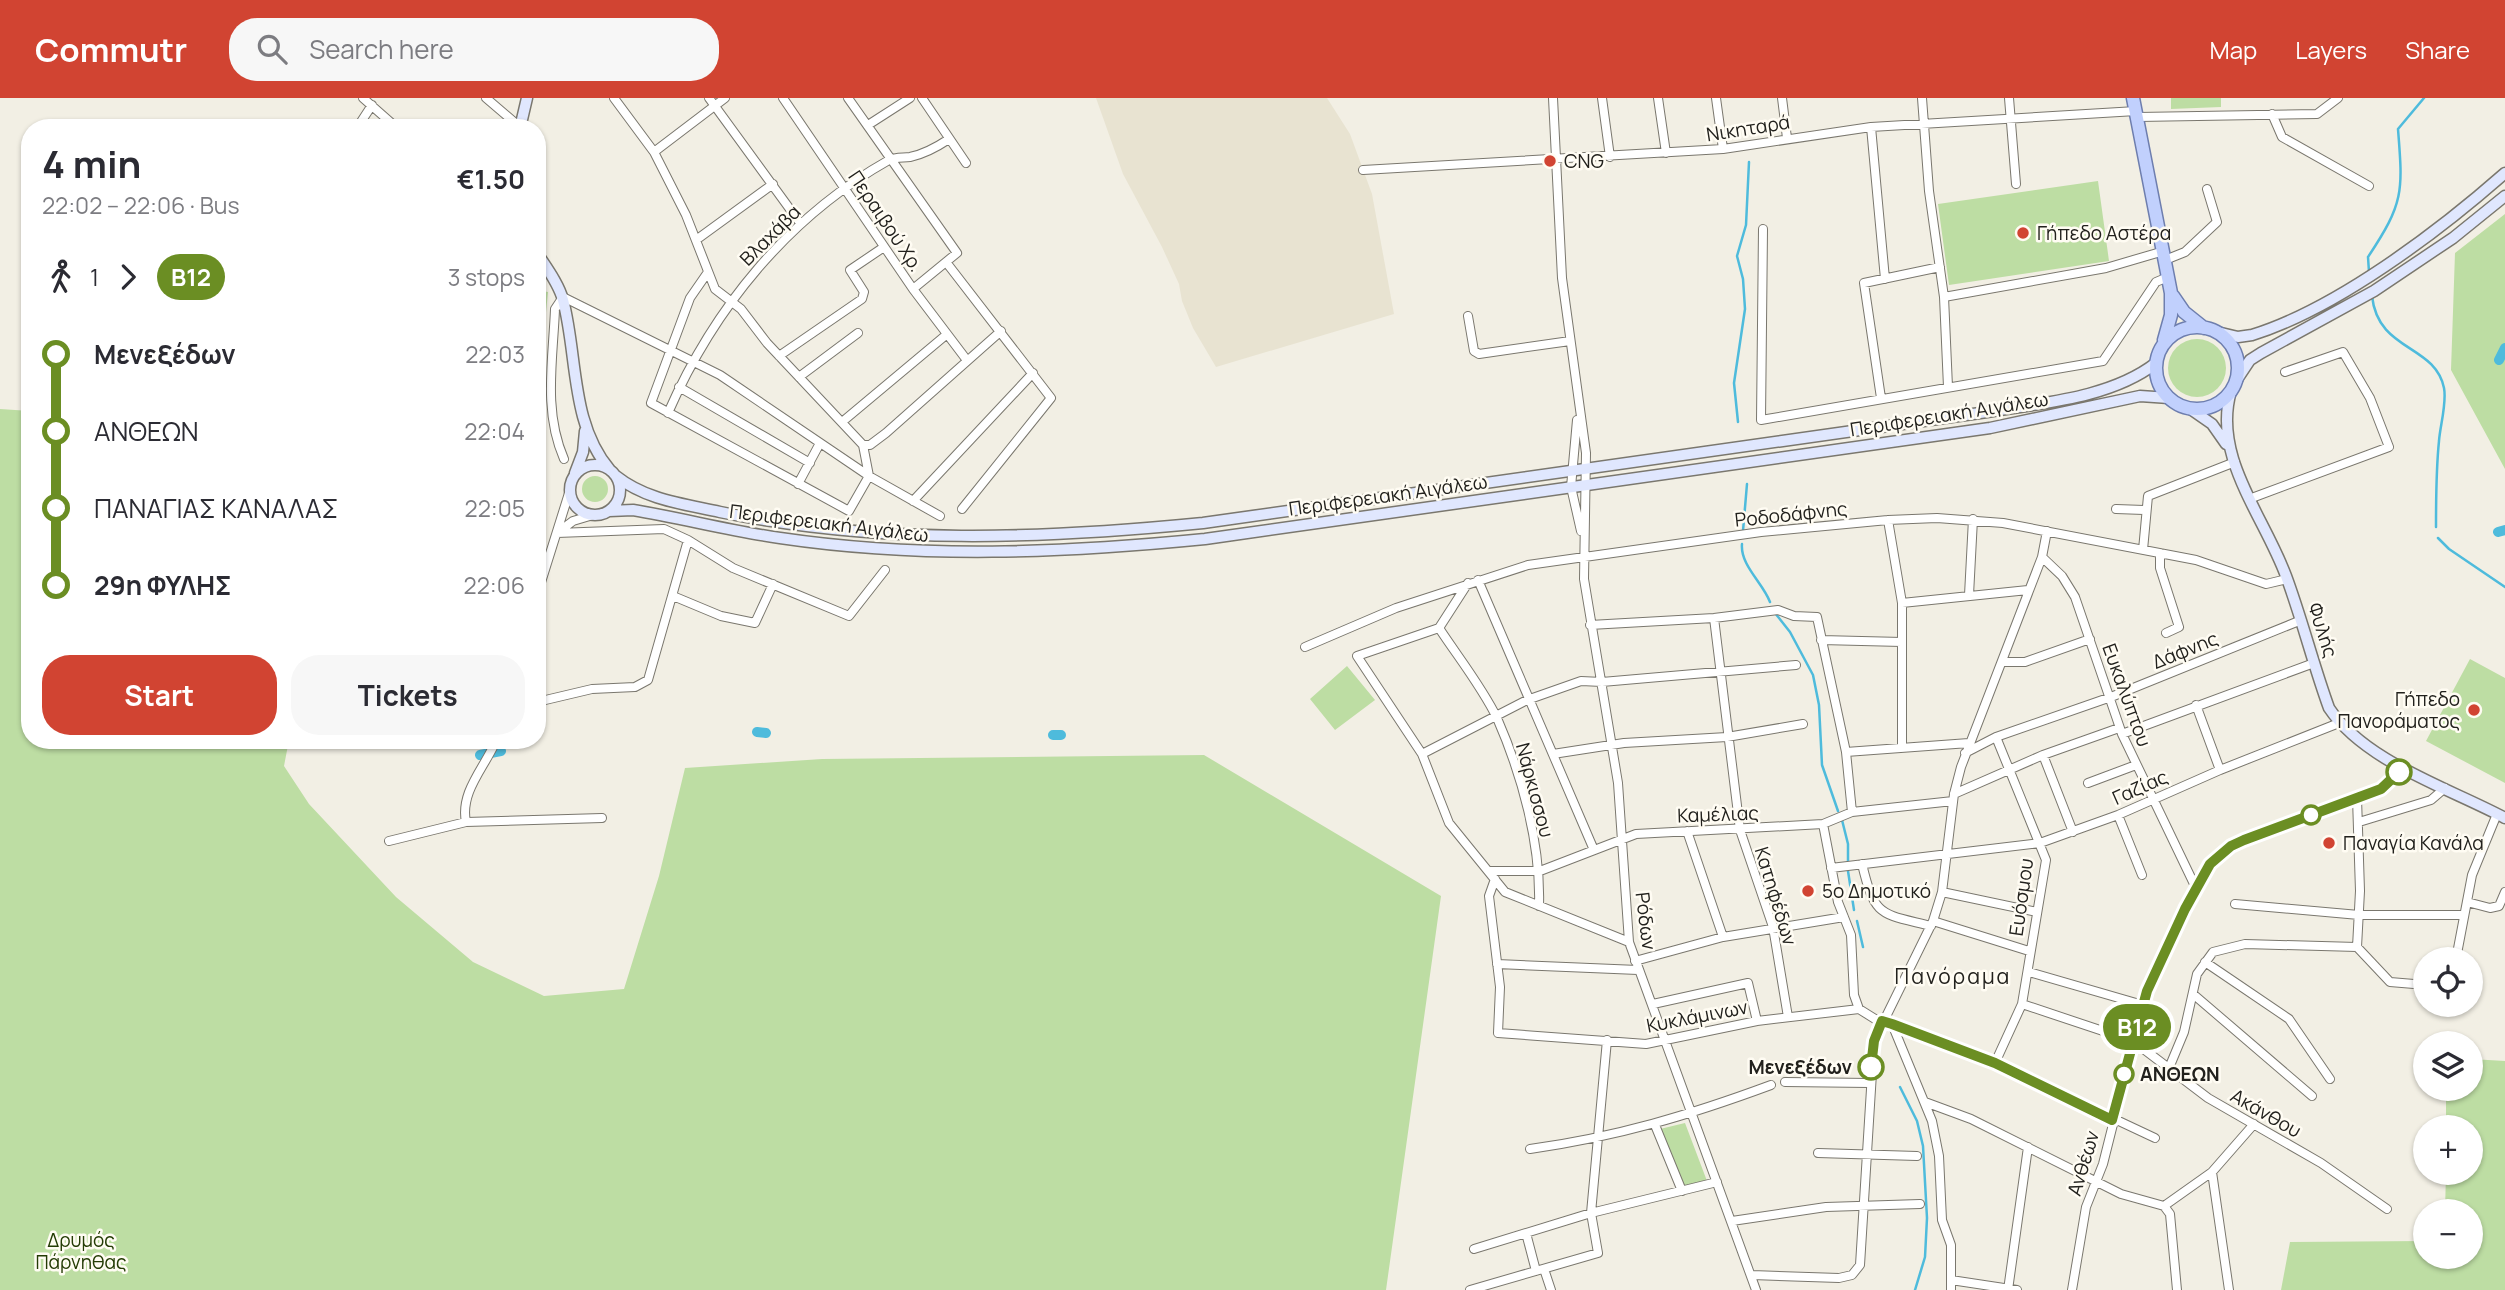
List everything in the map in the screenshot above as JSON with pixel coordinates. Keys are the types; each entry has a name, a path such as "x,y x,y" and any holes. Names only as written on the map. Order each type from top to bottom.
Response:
{"main road":[{"path":"522,119 527,98"},
{"path":"2136,109 2171,293 2171,315 2156,363 2161,388 2169,398 2189,408 2213,406 2233,386 2250,360 2374,291 2453,238 2505,196"},
{"path":"2163,344 2174,333 2189,328 2204,328 2238,337 2252,335 2284,323 2365,277 2441,224 2505,173"},
{"path":"546,268 563,297 585,425 595,449 620,483 619,499 609,511 593,515 575,504 570,490 583,452 585,425"},
{"path":"2171,293 2184,312 2204,328"},
{"path":"2217,332 2235,354 2233,386"},
{"name":"Περιφερειακή Αιγάλεω","path":"613,473 629,486 655,497 737,515 833,529 999,538 1098,533 1203,523 2038,403 2119,384 2136,377 2156,363"},
{"name":"Φυλής","path":"2233,386 2225,420 2230,449 2249,499 2274,546 2287,579 2329,708 2339,723 2358,741 2501,816"},
{"name":"Περιφερειακή Αιγάλεω","path":"609,511 633,510 818,543 892,550 999,554 1100,550 1205,539 1990,428 2140,396 2169,398"},
{"name":"Φυλής","path":"2189,408 2212,424 2230,449"},
{"path":"574,477 586,466 603,466 613,473"}],"street":[{"path":"363,98 387,119"},
{"path":"486,98 511,119"},
{"path":"614,98 654,152 696,240 715,289 730,300 863,445 869,476 849,510 654,406 651,399 691,298 708,272"},
{"path":"654,152 712,102 725,98"},
{"name":"Περαιβού Χρ.","path":"783,98 913,289 966,359"},
{"path":"848,98 957,253 913,289"},
{"path":"868,125 910,98"},
{"path":"922,98 966,163"},
{"name":"Ρόδων","path":"1553,98 1558,160 1559,235 1586,469 1583,556 1590,625 1612,744 1623,837 1629,943 1752,1275 1755,1290"},
{"path":"1602,98 1610,157"},
{"path":"1658,98 1666,153"},
{"path":"1716,98 1723,149"},
{"path":"1782,98 1787,138"},
{"path":"1922,98 1929,191 1944,297 1948,387"},
{"path":"2009,98 2016,184"},
{"name":"Νικηταρά","path":"1363,170 1723,149 1871,127 2012,121 2136,109 2317,114 2337,98"},
{"path":"712,102 800,223"},
{"path":"363,119 372,105"},
{"path":"2272,114 2282,137 2369,186"},
{"path":"1871,127 1885,279"},
{"name":"Βλαχάβα","path":"668,413 692,359 730,300 800,223 892,159 926,152 949,139"},
{"path":"696,240 774,184"},
{"path":"1944,297 2185,252 2217,222 2207,189"},
{"path":"1763,229 1762,420 2104,361 2156,282 2168,277"},
{"path":"779,356 862,299 864,292 850,270 884,247"},
{"path":"946,262 1051,398 962,509"},
{"path":"1881,398 1864,283 1940,267"},
{"path":"564,459 554,436 550,407 555,309 563,297 692,359 745,391 869,476 940,516"},
{"path":"1468,316 1474,351 1479,354 1570,341"},
{"path":"863,445 870,445 886,433 966,359 1001,331"},
{"path":"799,377 858,333"},
{"path":"842,422 946,335"},
{"path":"2249,499 2389,447 2370,398 2343,352 2285,372"},
{"path":"913,501 1033,373"},
{"path":"679,387 810,463"},
{"name":"Ρόδων","path":"1578,412 1571,487 1583,538"},
{"path":"798,484 820,443"},
{"path":"2143,550 2145,502 2154,492 2235,462"},
{"path":"546,567 570,490"},
{"path":"2116,509 2144,510"},
{"path":"557,533 573,520 593,515"},
{"path":"1969,595 1973,519"},
{"name":"Ροδοδάφνης","path":"1305,647 1396,608 1528,565 1761,532 1888,520 1973,519 2209,563 2266,584 2287,579"},
{"path":"1888,520 1902,603 1902,747"},
{"path":"557,533 664,529 688,540 718,561 849,616 885,570"},
{"path":"1752,1275 1839,1278 1857,1270 1864,1206 1874,1041 1932,924 1942,892 1953,797 1965,753 2042,557 2047,531"},
{"path":"546,700 592,689 642,685 651,673 688,540"},
{"path":"2160,553 2160,568 2179,627 2166,633"},
{"name":"Ευκαλύπτου","path":"2042,557 2070,586 2111,697 2120,731 2195,886"},
{"path":"1478,580 1527,700 1594,850"},
{"path":"1468,583 1439,628 1357,656 1422,754 1449,823 1505,892 1629,943"},
{"path":"673,596 721,616 755,624 773,584"},
{"path":"1902,603 2028,590"},
{"path":"1590,625 1714,618 1778,610 1794,616 1817,617 1846,752 1852,812"},
{"name":"Κατηφέδων","path":"1714,618 1718,673 1740,830 1773,927 1788,1017"},
{"name":"Δάφνης","path":"1965,753 1996,737 2111,697 2300,621"},
{"name":"Νάρκισσου","path":"1439,628 1496,716 1519,776 1540,871 1539,906"},
{"path":"2003,662 2025,663 2090,639"},
{"path":"1821,640 1902,642"},
{"name":"Καμέλιας","path":"1489,871 1540,871 1623,837 1823,824 1852,812 1953,797 2008,769 2043,755 2314,663"},
{"path":"1422,754 1527,700 1581,681 1602,682 1796,665"},
{"path":"2196,705 2220,770"},
{"name":"Γαζίας","path":"1831,868 2040,843 2118,815 2220,770 2339,723"},
{"path":"1553,754 1612,744 1727,737 1803,724"},
{"name":"Ευόσμου","path":"1995,1063 2022,1004 2046,860 1996,737"},
{"path":"1846,752 1969,744"},
{"path":"466,822 464,810 468,792 494,749"},
{"path":"2043,755 2073,832"},
{"path":"2088,783 2136,765"},
{"name":"Ανθέων","path":"2072,1290 2086,1207 2096,1183 2143,1005 2152,977 2195,886 2210,864 2231,846 2357,799 2390,783 2402,766"},
{"path":"2359,822 2431,800 2445,788"},
{"path":"2357,799 2357,947"},
{"path":"2118,815 2142,875"},
{"path":"2458,947 2472,875 2501,816"},
{"path":"388,841 466,822 602,818"},
{"path":"1823,824 1831,868 1852,943 1854,995 1859,1009 1882,1021 1995,1063 2155,1138"},
{"path":"1686,831 1723,937"},
{"path":"1863,864 1870,897 1882,913 2029,951"},
{"path":"1495,879 1489,896 1497,964 1636,965 1723,937 1844,917"},
{"path":"1942,892 2037,912"},
{"path":"2466,902 2494,908 2499,906 2505,892"},
{"path":"2235,904 2359,915 2464,915"},
{"path":"2169,1068 2184,1032 2197,974 2213,952 2245,944 2357,947 2390,982 2413,984"},
{"path":"2204,962 2289,1019 2330,1079"},
{"name":"Κυκλάμινων","path":"1497,964 1500,987 1499,1033 1646,1044 1757,1021 1859,1009"},
{"path":"2029,972 2143,1005"},
{"path":"1653,1004 1748,983 1757,1021"},
{"path":"2193,994 2312,1096"},
{"name":"Ακάνθου","path":"2022,1004 2133,1041 2208,1098 2321,1163 2387,1209"},
{"path":"1892,1024 1925,1102 1939,1156 1938,1192 1951,1245 1951,1290"},
{"path":"1470,1290 1489,1287 1598,1253 1591,1213 1606,1040"},
{"path":"1785,1082 1870,1083"},
{"path":"1530,1149 1597,1140 1655,1125 1771,1085"},
{"path":"1925,1102 2028,1147 2096,1183 2139,1201 2164,1206 2170,1214 2177,1290"},
{"path":"2164,1206 2212,1172 2254,1124"},
{"path":"1655,1125 1682,1191"},
{"path":"1951,1280 2011,1289 2028,1147"},
{"path":"1818,1153 1917,1156"},
{"path":"2212,1172 2229,1290"},
{"path":"1474,1249 1591,1213 1717,1182"},
{"path":"1732,1221 1826,1208 1920,1204"},
{"path":"1525,1233 1551,1290"}],"shaded area":[{"path":"1096,98 1327,98 1350,134 1372,194 1394,314 1216,367 1193,328 1182,301 1179,284 1123,174"}],"green space":[{"path":"2171,98 2221,98 2221,107 2171,109"},
{"name":"Γήπεδο Αστέρα","path":"2098,181 2109,261 1949,285 1938,204"},
{"path":"2505,214 2505,469 2451,370 2455,253"},
{"path":"2197,339 2208,341 2221,352 2226,368 2224,379 2213,392 2197,397 2186,395 2173,384 2168,368 2170,357 2181,344"},
{"name":"Δρυμός Πάρνηθας","path":"0,409 21,410 21,749 287,749 284,766 309,804 396,897 473,962 544,996 624,989 659,876 685,768 822,759 1204,755 1441,896 1386,1290 0,1290"},
{"path":"595,476 604,480 608,489 604,498 595,502 586,498 582,489 586,480"},
{"name":"Γήπεδο Πανοράματος","path":"2470,659 2505,678 2505,783 2426,741"},
{"path":"1347,666 1375,700 1335,730 1310,699"},
{"path":"2483,1060 2505,1061 2505,1290 2281,1290 2290,1242 2413,1241 2413,1269 2483,1269 2483,1199 2445,1199 2446,1185 2483,1185 2483,1115 2446,1115 2446,1101 2483,1101"},
{"path":"1685,1123 1707,1181 1684,1186 1660,1129"}],"waterway":[{"path":"2369,272 2368,257 2389,223 2398,196 2398,129 2424,98"},
{"path":"1738,422 1734,383 1745,309 1743,279 1737,256 1746,225 1749,162"},
{"path":"2372,296 2376,314 2385,328 2430,363 2439,374 2444,388 2445,400 2437,463 2436,527"},
{"path":"2499,360 2505,348"},
{"path":"1743,531 1747,484"},
{"path":"2498,532 2505,530"},
{"path":"2438,538 2449,549 2505,587"},
{"path":"1742,544 1748,567 1770,602"},
{"path":"1775,613 1790,632 1813,675 1819,705 1822,765 1838,811"},
{"path":"757,732 766,733"},
{"path":"1053,735 1061,735"},
{"path":"480,755 501,751"},
{"path":"1842,820 1848,844 1848,862"},
{"path":"1848,871 1854,910"},
{"path":"1857,921 1863,947"},
{"path":"1900,1087 1917,1121 1923,1146 1927,1218 1925,1257 1915,1290"}],"bus line":[{"name":"Β12","path":"1871,1067 1874,1041 1882,1021 1908,1028 1995,1063 2112,1120 2152,977 2195,886 2210,864 2231,846 2244,840 2381,789 2399,772"}],"place":[{"name":"CNG","path":"1550,161"},
{"name":"Γήπεδο Αστέρα","path":"2023,233"},
{"name":"Γήπεδο Πανοράματος","path":"2474,710"},
{"name":"Παναγία Κανάλα","path":"2329,843"},
{"name":"5ο Δημοτικό","path":"1808,891"},
{"name":"Μενεξέδων","path":"1871,1067"},
{"name":"ΑΝΘΕΩΝ","path":"2124,1074"}],"district":[{"name":"Πανόραμα","path":"1953,977"}]}
